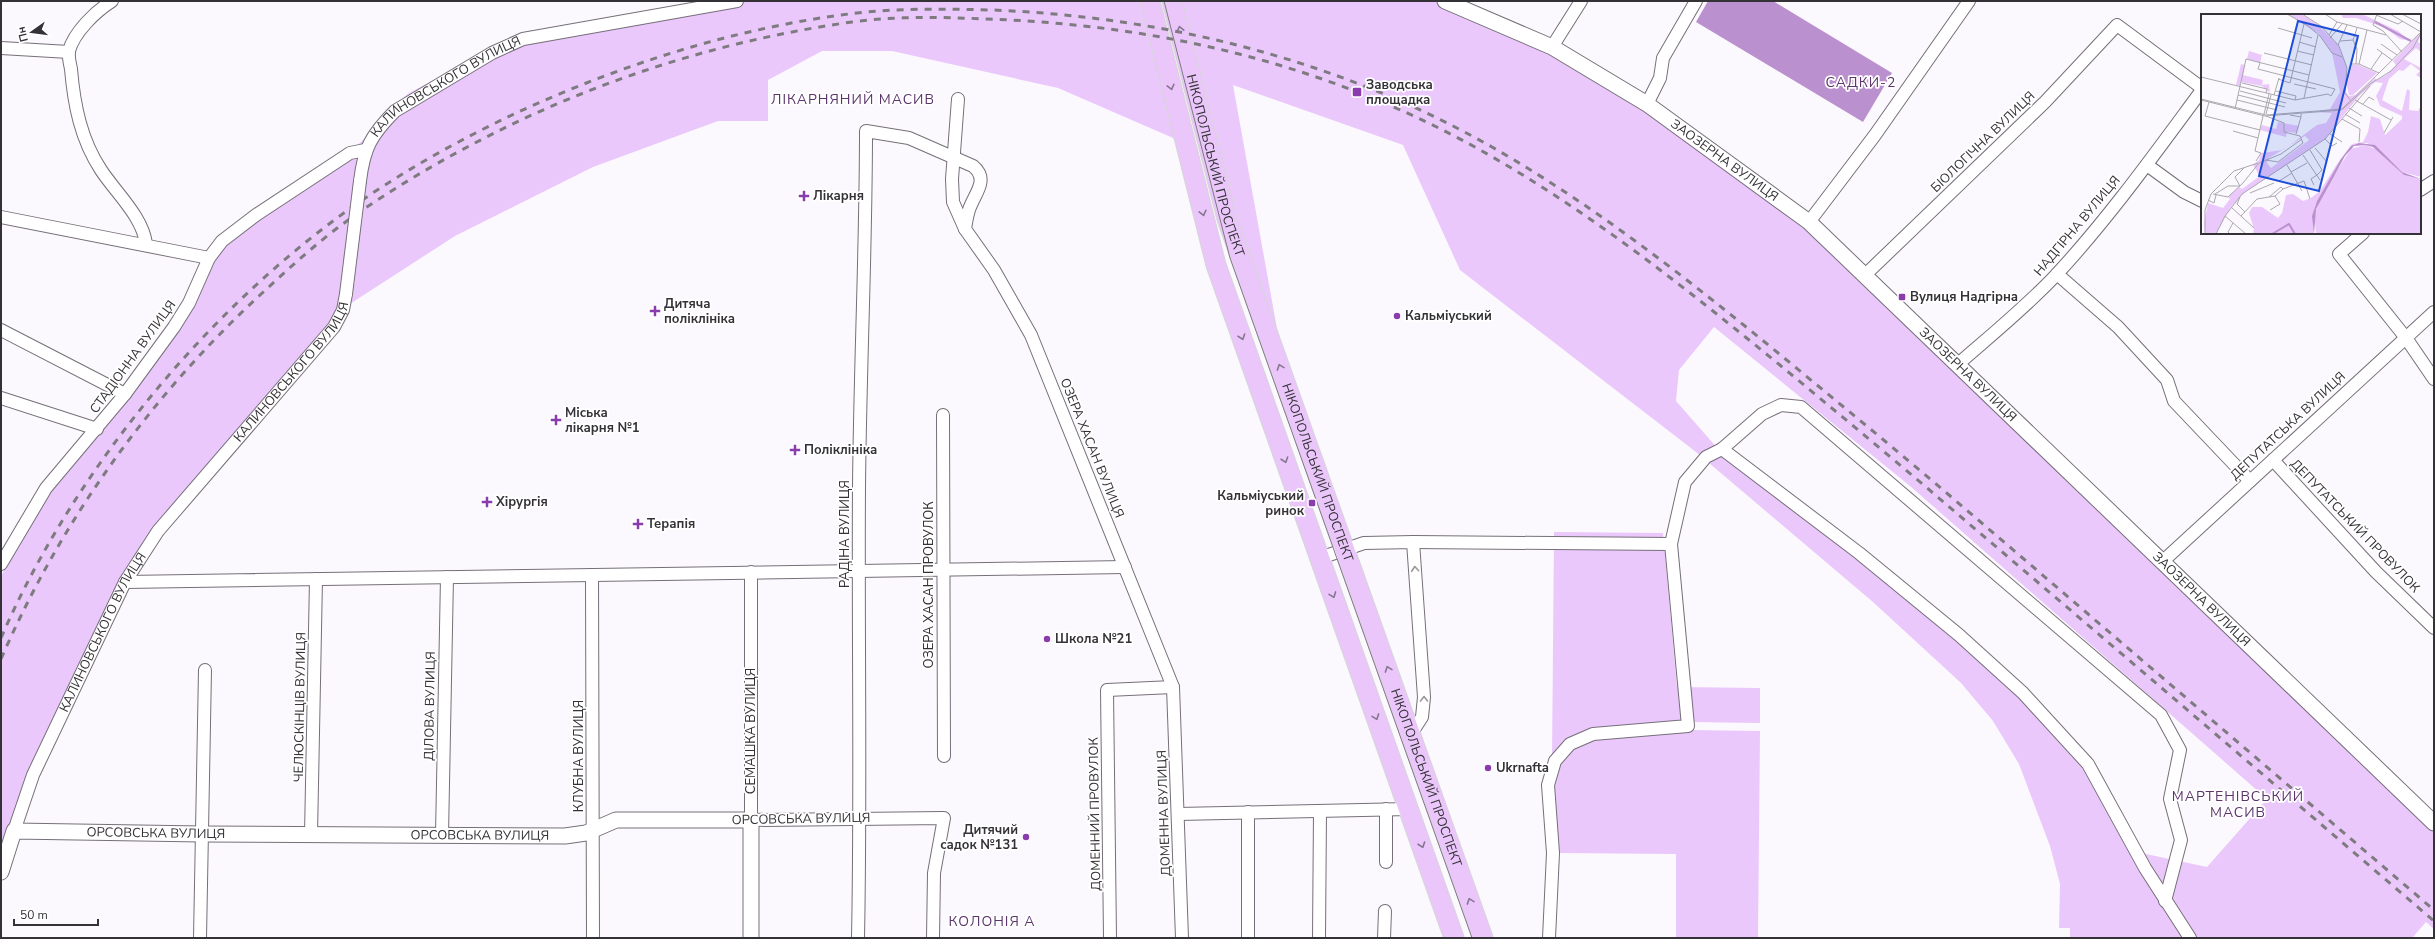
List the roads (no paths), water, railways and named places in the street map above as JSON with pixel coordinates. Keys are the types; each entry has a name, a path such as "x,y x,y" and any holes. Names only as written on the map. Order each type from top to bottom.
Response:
{"main road":[{"name":"НІКОПОЛЬСЬКИЙ ПРОСПЕКТ","path":"1150,1 1216,265 1454,938"},
{"name":"НІКОПОЛЬСЬКИЙ ПРОСПЕКТ","path":"1172,1 1228,219 1483,938"},
{"path":"1409,809 1437,808"}],"street":[{"path":"112,1 83,26 69,52 74,102 85,139 100,169 143,227 146,244"},
{"name":"КАЛИНОВСЬКОГО ВУЛИЦЯ","path":"1,872 33,775 125,582 158,531 334,327 343,310 365,150 384,122 395,111 492,53 512,43 570,30 737,1"},
{"name":"ЗАОЗЕРНА ВУЛИЦЯ","path":"1445,1 1552,47 1647,104 1808,222 2434,824"},
{"path":"1552,47 1581,1"},
{"path":"1647,104 1660,78 1663,58 1696,1"},
{"path":"1808,222 1875,135 1969,1"},
{"name":"БІОЛОГІЧНА ВУЛИЦЯ","path":"1864,276 2045,102 2117,25 2201,88"},
{"path":"1,48 69,52"},
{"name":"НАДГІРНА ВУЛИЦЯ","path":"1957,365 2036,295 2057,274 2147,165 2201,90"},
{"name":"ОЗЕРА ХАСАН ВУЛИЦЯ","path":"958,99 953,159 953,202 965,229 994,270 1031,335 1173,687"},
{"name":"РАДІНА ВУЛИЦЯ","path":"858,938 860,818 860,398 866,236 866,130 909,138 953,159"},
{"name":"СТАДІОННА ВУЛИЦЯ","path":"1,564 46,488 125,394 189,303 209,258 222,241 256,215 350,153 365,150"},
{"path":"953,159 973,166 979,171 981,179 980,188 969,208 965,229"},
{"path":"2147,165 2184,192 2201,200"},
{"path":"2421,189 2434,181"},
{"path":"1,216 146,244 209,258"},
{"path":"2362,234 2339,254 2406,338 2434,379"},
{"path":"2057,274 2118,327 2167,380 2174,401 2250,481"},
{"name":"ДЕПУТАТСЬКА ВУЛИЦЯ","path":"2162,562 2434,312"},
{"path":"1,330 125,394"},
{"path":"1,398 97,429"},
{"path":"1548,938 1553,853 1548,785 1555,762 1570,744 1593,734 1688,726 1671,544 1685,482 1706,457 1722,449 1762,414 1780,405 1801,407 2161,715 2180,750 2170,799 2181,840 2165,901"},
{"name":"ОЗЕРА ХАСАН ПРОВУЛОК","path":"943,415 944,756"},
{"path":"1722,449 1859,553 1959,634 2023,693 2088,764 2145,868 2190,938"},
{"name":"ДЕПУТАТСЬКИЙ ПРОВУЛОК","path":"2272,460 2376,572 2434,628"},
{"path":"1320,558 1374,541 1671,544"},
{"path":"1411,734 1422,717 1424,697 1413,542"},
{"path":"125,582 1125,567"},
{"name":"СЕМАШКА ВУЛИЦЯ","path":"751,572 751,938"},
{"name":"КЛУБНА ВУЛИЦЯ","path":"592,575 594,829 593,938"},
{"name":"ДІЛОВА ВУЛИЦЯ","path":"442,835 447,577"},
{"name":"ЧЕЛЮСКІНЦІВ ВУЛИЦЯ","path":"311,835 316,579"},
{"path":"200,938 205,670"},
{"name":"ДОМЕННИЙ ПРОВУЛОК","path":"1110,938 1107,690 1173,687"},
{"name":"ДОМЕННА ВУЛИЦЯ","path":"1173,687 1182,938"},
{"path":"1386,809 1386,862"},
{"path":"1178,814 1409,809"},
{"path":"1320,810 1320,938"},
{"path":"1248,812 1248,938"},
{"name":"ОРСОВСЬКА ВУЛИЦЯ","path":"14,830 202,834 565,836 586,833 616,820 944,818 934,873 933,938"},
{"path":"1384,938 1385,911"}],"tram line":[{"path":"1164,1 1230,258 1472,938"}],"railway":[{"path":"1,638 29,579 62,520 100,464 141,409 185,357 232,308 282,262 354,206 421,163 467,137 514,114 596,79 681,50 725,38 813,19 891,10 992,10 1057,14 1122,22 1187,33 1250,48 1313,67 1374,90 1434,116 1492,147 1569,194 1678,273 1870,429 2434,910"},
{"path":"1,659 51,558 80,510 111,464 145,419 181,376 219,335 289,268 340,226 405,182 474,143 561,102 642,72 724,47 809,29 852,22 886,19 953,18 1053,23 1118,30 1183,41 1246,56 1309,74 1370,97 1430,124 1489,155 1528,178 1640,254 1781,366 1933,493 2434,921"}],"place":[{"name":"Заводська площадка","path":"1357,92"},
{"name":"Лікарня","path":"804,196"},
{"name":"Вулиця Надгірна","path":"1902,297"},
{"name":"Дитяча поліклініка","path":"655,311"},
{"name":"Кальміуський","path":"1397,316"},
{"name":"Міська лікарня №1","path":"556,420"},
{"name":"Поліклініка","path":"795,450"},
{"name":"Хірургія","path":"487,502"},
{"name":"Кальміуський ринок","path":"1312,503"},
{"name":"Терапія","path":"638,524"},
{"name":"Школа №21","path":"1047,639"},
{"name":"Ukrnafta","path":"1488,768"},
{"name":"Дитячий садок №131","path":"1026,837"}],"district":[{"name":"САДКИ-2","path":"1861,82"},
{"name":"ЛІКАРНЯНИЙ МАСИВ","path":"853,99"},
{"name":"МАРТЕНІВСЬКИЙ МАСИВ","path":"2238,804"},
{"name":"КОЛОНІЯ А","path":"992,921"}]}
